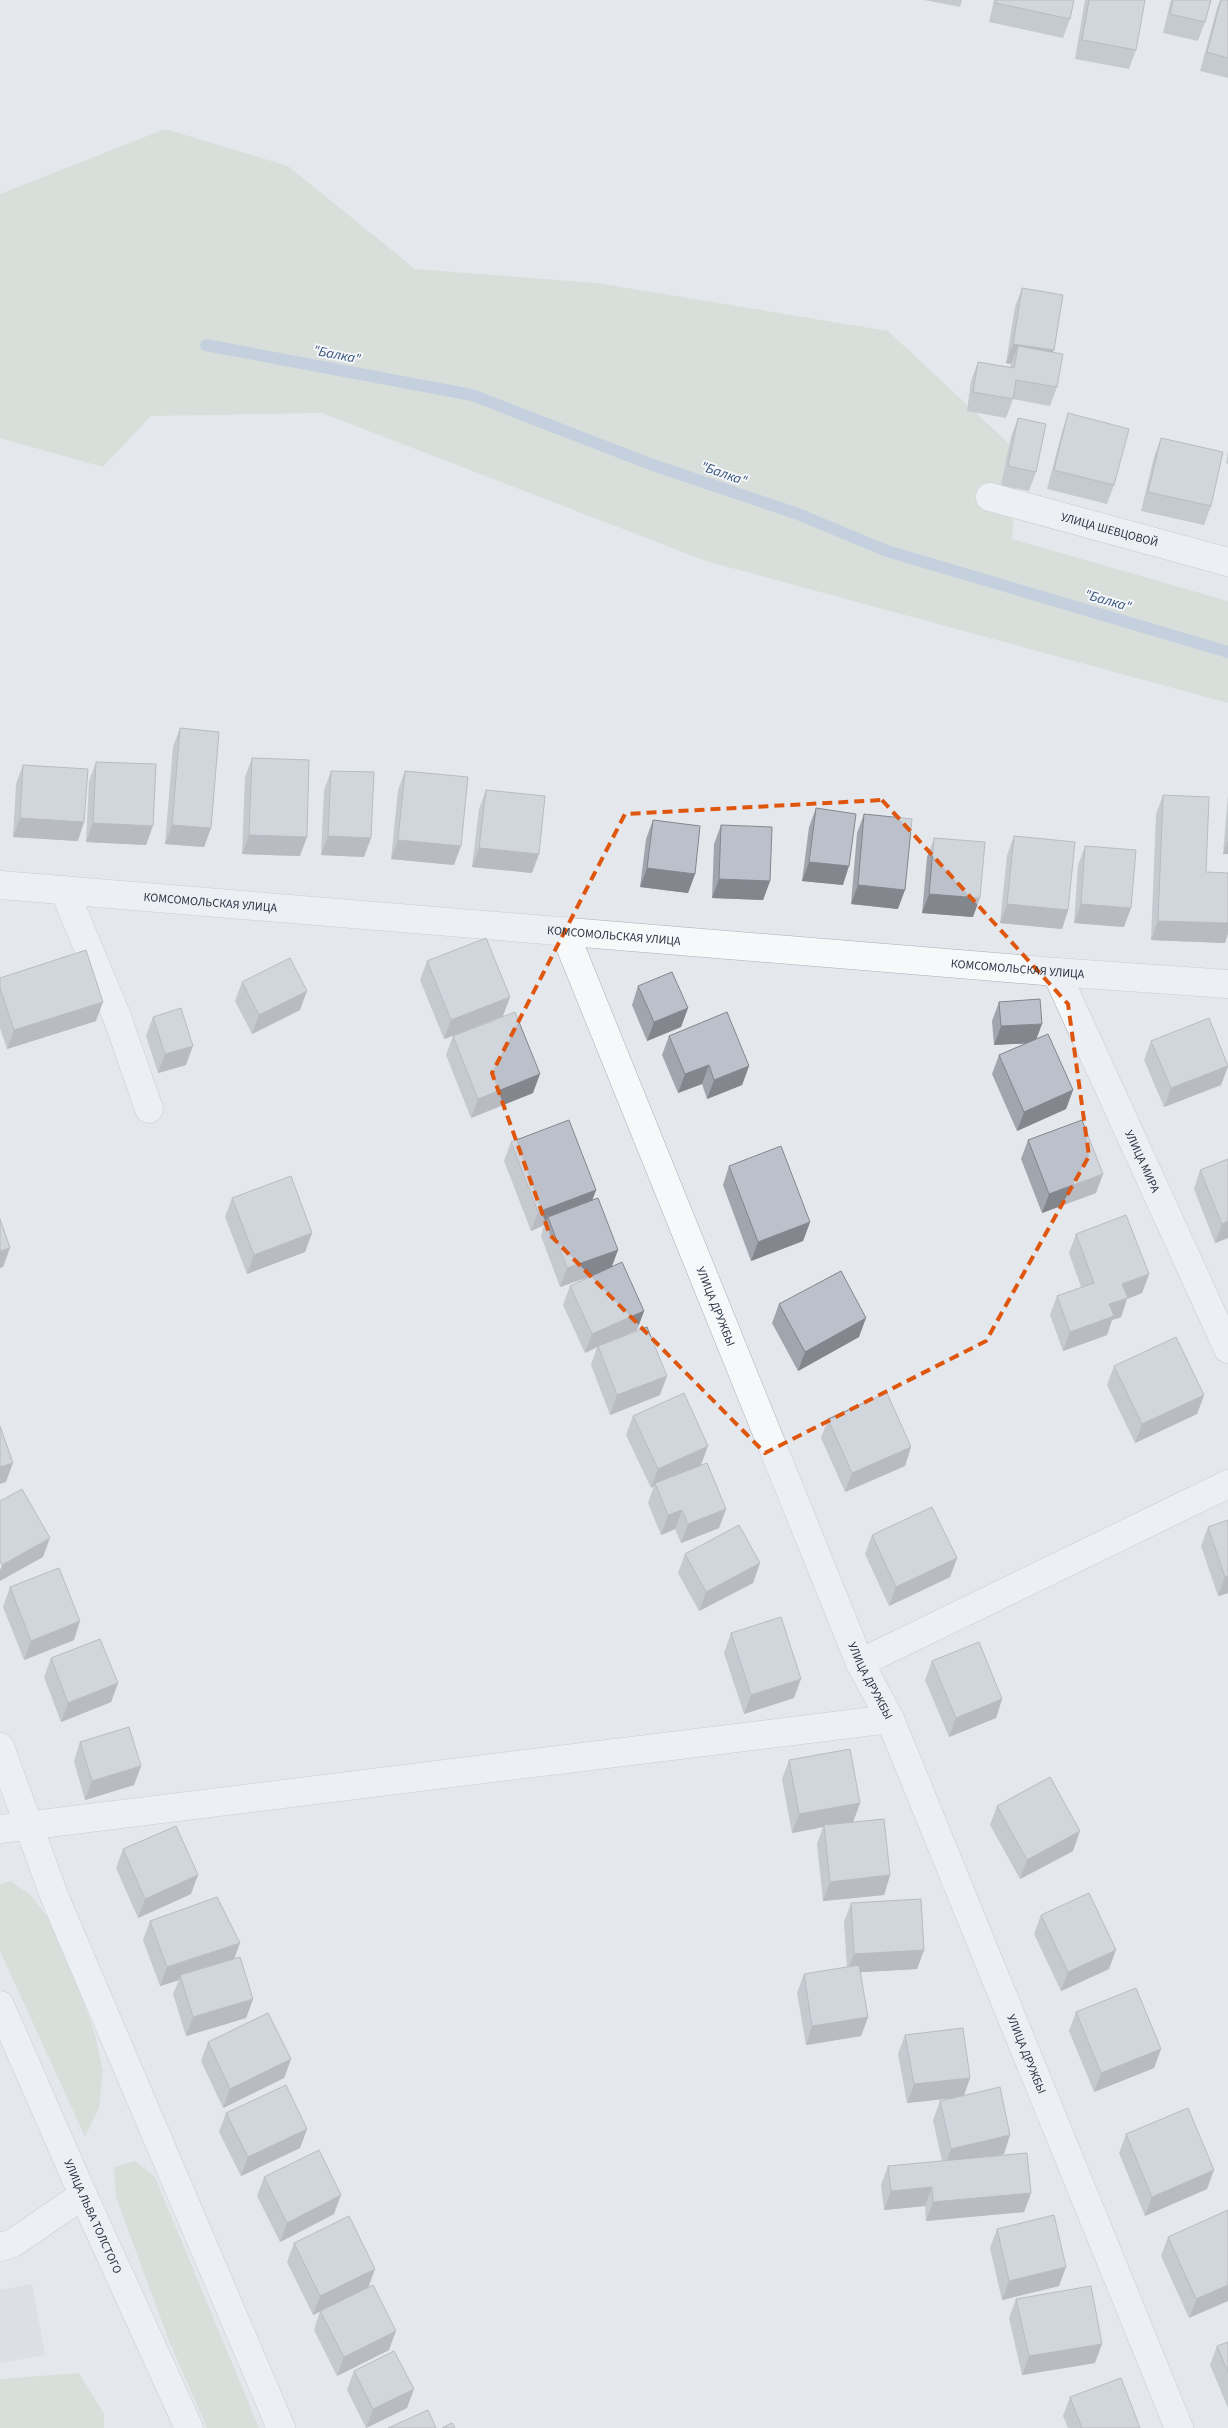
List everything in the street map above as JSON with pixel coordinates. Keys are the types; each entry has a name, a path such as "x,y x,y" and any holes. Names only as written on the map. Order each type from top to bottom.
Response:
{"street":[{"name":"УЛИЦА ШЕВЦОВОЙ","path":"990,497 1228,562"},
{"name":"КОМСОМОЛЬСКАЯ УЛИЦА","path":"0,885 1056,972 1228,984"},
{"path":"64,890 117,1017 149,1109"},
{"name":"УЛИЦА ДРУЖБЫ","path":"564,931 860,1663 890,1718 1179,2428"},
{"name":"УЛИЦА МИРА","path":"1056,972 1228,1349"},
{"path":"860,1663 1228,1484"},
{"path":"0,1829 890,1718"},
{"path":"0,1747 55,1898 281,2428"},
{"name":"УЛИЦА ЛЬВА ТОЛСТОГО","path":"0,2004 83,2195 189,2428"},
{"path":"0,2247 13,2243 83,2195"}],"highlighted area":[{"path":"882,800 1068,1004 1089,1156 986,1341 765,1453 550,1235 492,1073 625,814"}],"shaded area":[{"path":"32,2284 45,2355 0,2363 0,2290"}],"green space":[{"path":"165,129 288,166 415,269 597,283 888,331 1019,453 1012,539 1228,601 1228,703 706,561 322,413 151,416 103,467 0,438 0,194"},
{"path":"11,1881 29,1894 58,1930 95,2034 103,2071 99,2108 85,2137 0,1951 0,1884"},
{"path":"135,2161 155,2177 259,2428 207,2428 169,2341 116,2197 114,2167"},
{"path":"79,2373 104,2414 104,2428 0,2428 0,2379"}],"building":[{"path":"996,0 1074,0 1070,19 996,3"},
{"path":"1089,0 1145,0 1136,50 1082,40"},
{"path":"1173,0 1211,0 1205,22 1170,14"},
{"path":"1221,0 1228,0 1228,58 1207,52"},
{"path":"1022,288 1063,295 1054,350 1013,344"},
{"path":"1018,346 1063,354 1057,387 1016,380 1013,399 973,392 978,362 1014,368"},
{"path":"1068,413 1129,429 1114,485 1054,470"},
{"path":"1018,418 1046,424 1036,472 1008,466"},
{"path":"1161,438 1223,452 1211,506 1148,492"},
{"path":"180,728 219,732 211,828 172,825"},
{"path":"252,758 309,760 307,837 249,835"},
{"path":"96,762 156,764 153,826 93,823"},
{"path":"23,765 88,769 84,822 20,818"},
{"path":"331,771 374,772 371,838 328,836"},
{"path":"405,771 468,777 461,846 398,840"},
{"path":"486,790 545,796 539,854 479,848"},
{"path":"1163,795 1209,797 1206,872 1228,873 1228,923 1158,921"},
{"path":"816,808 856,814 849,866 809,862"},
{"path":"864,814 912,819 905,890 858,885"},
{"path":"653,820 700,826 695,874 647,868"},
{"path":"721,825 772,827 770,881 719,879"},
{"path":"1014,836 1075,842 1068,910 1007,904"},
{"path":"934,838 985,842 980,898 929,894"},
{"path":"1085,846 1136,850 1131,908 1081,904"},
{"path":"486,938 510,997 451,1020 427,961"},
{"path":"86,950 103,1002 14,1030 0,988 0,978"},
{"path":"290,958 307,991 259,1015 242,982"},
{"path":"672,972 688,1008 654,1022 638,986"},
{"path":"1040,999 1042,1024 1001,1026 999,1002"},
{"path":"181,1008 193,1046 165,1054 153,1017"},
{"path":"515,1012 540,1074 478,1099 453,1036"},
{"path":"727,1012 749,1066 714,1080 709,1065 685,1074 669,1036"},
{"path":"1209,1018 1228,1066 1171,1088 1151,1041"},
{"path":"1048,1034 1073,1090 1024,1112 999,1055"},
{"path":"569,1120 596,1190 538,1212 511,1142"},
{"path":"1082,1120 1103,1174 1049,1194 1028,1140"},
{"path":"781,1146 810,1222 758,1242 729,1166"},
{"path":"1228,1159 1228,1221 1222,1224 1200,1170"},
{"path":"291,1176 312,1233 254,1255 232,1198"},
{"path":"598,1198 618,1250 567,1268 548,1217"},
{"path":"1126,1215 1149,1274 1122,1284 1128,1298 1109,1304 1114,1316 1070,1332 1057,1296 1094,1283 1076,1234"},
{"path":"0,1219 10,1248 0,1251"},
{"path":"622,1262 644,1311 592,1334 570,1286"},
{"path":"841,1271 866,1318 805,1352 779,1304"},
{"path":"647,1327 667,1376 617,1395 598,1346"},
{"path":"1176,1337 1204,1395 1142,1424 1114,1366"},
{"path":"684,1393 708,1446 658,1469 633,1416"},
{"path":"887,1393 911,1447 852,1473 828,1419"},
{"path":"0,1426 13,1463 0,1467"},
{"path":"707,1463 726,1509 688,1524 682,1510 668,1515 655,1483"},
{"path":"22,1489 50,1538 2,1565 0,1561 0,1501"},
{"path":"932,1507 957,1558 896,1587 872,1535"},
{"path":"1228,1520 1228,1576 1225,1577 1208,1527"},
{"path":"739,1525 760,1563 706,1592 685,1554"},
{"path":"59,1568 80,1621 31,1641 10,1587"},
{"path":"781,1617 801,1679 751,1695 731,1633"},
{"path":"100,1639 118,1683 68,1703 51,1658"},
{"path":"979,1642 1002,1699 956,1718 932,1661"},
{"path":"129,1727 141,1766 92,1781 80,1742"},
{"path":"850,1749 860,1803 799,1814 789,1760"},
{"path":"1050,1777 1080,1831 1027,1860 997,1806"},
{"path":"884,1819 890,1875 830,1882 824,1825"},
{"path":"176,1826 198,1875 145,1899 123,1849"},
{"path":"1089,1893 1116,1950 1068,1972 1041,1915"},
{"path":"217,1897 240,1943 167,1967 150,1921"},
{"path":"921,1899 924,1950 854,1954 851,1903"},
{"path":"240,1957 253,1999 193,2017 180,1975"},
{"path":"859,1965 868,2017 812,2026 804,1974"},
{"path":"1136,1988 1161,2049 1101,2073 1076,2012"},
{"path":"268,2013 291,2059 230,2089 208,2042"},
{"path":"963,2028 970,2078 914,2084 905,2035"},
{"path":"286,2085 307,2129 248,2157 226,2113"},
{"path":"1000,2087 1010,2135 951,2149 940,2101"},
{"path":"1188,2108 1214,2170 1152,2197 1126,2134"},
{"path":"319,2150 341,2195 287,2223 264,2177"},
{"path":"1027,2153 1031,2193 933,2202 932,2187 891,2191 888,2166"},
{"path":"1228,2210 1228,2285 1196,2299 1168,2237"},
{"path":"1054,2215 1066,2267 1009,2281 997,2229"},
{"path":"349,2216 375,2269 320,2296 294,2243"},
{"path":"373,2285 396,2331 344,2357 320,2311"},
{"path":"1091,2286 1102,2344 1029,2356 1016,2299"},
{"path":"1228,2342 1228,2372 1217,2346"},
{"path":"394,2351 414,2389 373,2409 354,2371"},
{"path":"1121,2378 1140,2428 1082,2428 1070,2397"},
{"path":"428,2410 436,2428 388,2428"},
{"path":"452,2423 455,2428 442,2428"}],"waterway":[{"name":"\"Балка\"","path":"206,345 472,395 650,464 798,514 887,551 1228,652"}]}
